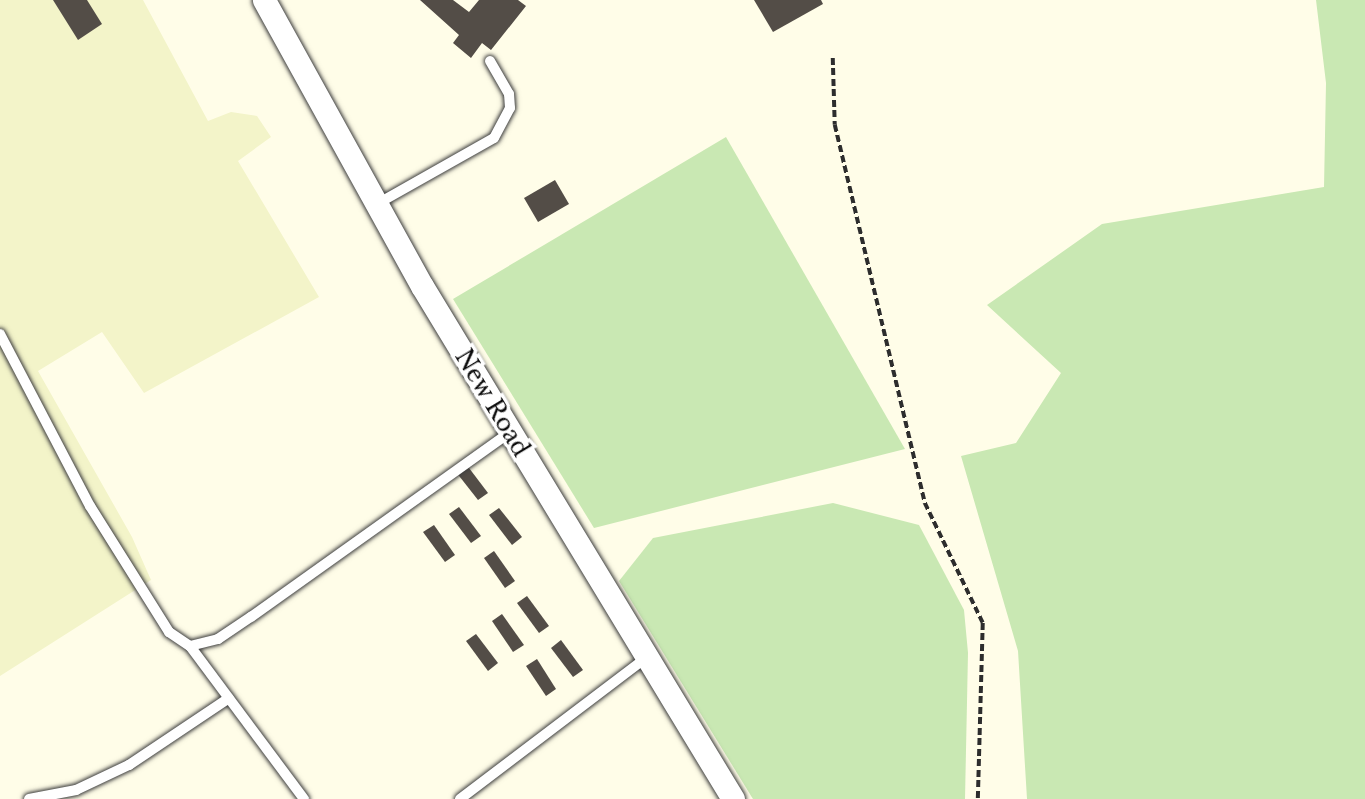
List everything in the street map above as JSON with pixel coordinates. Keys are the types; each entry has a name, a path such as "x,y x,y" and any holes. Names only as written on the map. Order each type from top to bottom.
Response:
{"street":[{"name":"New Road","path":"264,0 377,204 510,432 733,799"}],"lane":[{"path":"377,204 494,138 510,108 509,94 490,61"},
{"path":"0,334 90,506 169,632 190,646 304,799"},
{"path":"190,646 218,639 251,617 510,432"},
{"path":"460,799 646,658"},
{"path":"29,799 76,790 129,765 229,698"}],"path":[{"path":"832,58 835,125 925,503 984,623 978,799"}],"green space":[{"path":"0,0 143,0 208,121 231,112 257,116 271,137 238,161 319,297 144,393 102,332 38,371 132,537 151,580 0,676"},
{"path":"1316,0 1365,0 1365,799 1027,799 1018,651 961,456 1016,443 1061,373 987,305 1102,224 1324,187 1326,83"},
{"path":"726,137 905,449 594,528 453,299"},
{"path":"833,503 919,525 964,610 968,653 965,799 753,799 619,581 653,538"}],"building":[{"path":"53,0 87,0 102,24 78,40"},
{"path":"420,0 453,0 469,12 479,0 518,0 526,6 491,50 482,43 471,58 453,43 459,35"},
{"path":"754,0 821,0 823,4 773,32"},
{"path":"555,180 569,204 538,222 524,198"},
{"path":"466,464 488,493 478,500 456,472"},
{"path":"459,507 481,536 471,543 449,514"},
{"path":"499,508 522,537 512,545 489,515"},
{"path":"434,525 455,555 445,562 423,532"},
{"path":"494,551 515,581 505,588 484,558"},
{"path":"527,596 549,626 539,633 517,603"},
{"path":"502,614 524,645 513,652 492,621"},
{"path":"476,634 498,663 488,671 466,641"},
{"path":"561,640 583,670 573,677 551,648"},
{"path":"537,659 556,689 546,696 526,666"}]}
